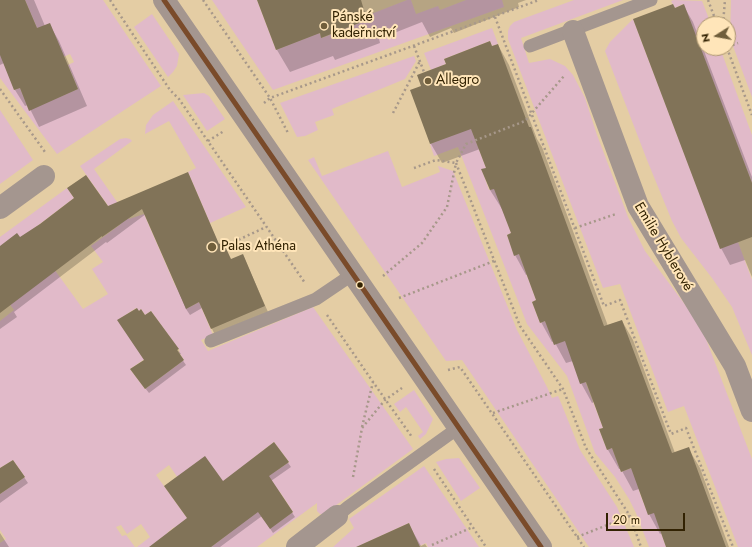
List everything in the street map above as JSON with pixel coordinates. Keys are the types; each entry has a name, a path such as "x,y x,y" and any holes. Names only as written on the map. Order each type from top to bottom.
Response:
{"street":[{"path":"164,0 540,547"},
{"name":"Emilie Hyblerové","path":"573,31 638,206 735,366 752,411"},
{"path":"0,208 46,166"},
{"path":"297,547 343,511"}],"lane":[{"path":"530,46 573,31 651,0"},
{"path":"211,341 316,299 353,274"},
{"path":"343,511 458,428"}],"path":[{"path":"110,0 170,90 179,99 373,382 424,453 486,547"},
{"path":"203,0 270,98 290,137"},
{"path":"208,141 270,98 539,0"},
{"path":"708,0 715,16"},
{"path":"724,16 725,0"},
{"path":"495,17 604,306 620,300 671,434 686,428 733,547"},
{"path":"414,46 424,72"},
{"path":"730,56 752,115"},
{"path":"393,114 420,61"},
{"path":"382,276 422,243 447,207 456,163 466,144 525,121 565,75"},
{"path":"0,89 46,166"},
{"path":"414,168 436,160 456,163"},
{"path":"456,163 520,326 563,389 586,448 630,516 641,547"},
{"path":"575,228 638,206"},
{"path":"225,246 266,227"},
{"path":"394,293 398,299 494,262"},
{"path":"378,270 386,282"},
{"path":"444,370 460,367 584,547"},
{"path":"343,511 373,382"},
{"path":"362,428 386,400 408,384"},
{"path":"493,413 563,389"},
{"path":"577,537 630,516"},
{"path":"432,545 473,527"}],"shaded area":[{"path":"25,0 103,0 161,86 57,154 0,78 0,44 14,90 20,88 29,110 78,89 68,65 74,62 70,54 63,57 37,28"},
{"path":"212,0 257,0 276,50 319,33 322,38 367,20 366,16 407,0 411,0 416,14 438,6 440,10 466,0 502,0 504,7 273,90"},
{"path":"574,0 623,0 521,38 529,63 550,59 565,66 573,75 585,98 597,135 628,217 645,251 701,326 752,459 752,547 738,547 684,406 668,412 620,284 603,288 508,39 508,31 514,22"},
{"path":"731,0 752,0 752,97 736,54 736,16 731,16"},
{"path":"671,1 702,1 708,16 696,16 696,38 683,4 675,8"},
{"path":"152,14 179,54 177,66 168,77 134,27"},
{"path":"633,19 720,248 738,242 752,280 752,355 732,307 681,238 672,221 605,51 610,42"},
{"path":"492,28 498,44 492,46 490,41 444,59 446,64 431,70 424,53"},
{"path":"414,56 416,61 405,79 332,109 334,115 315,122 318,130 305,136 297,137 280,103"},
{"path":"703,56 723,56 752,135 752,183"},
{"path":"204,93 209,96 225,119 207,131 183,95"},
{"path":"173,101 246,207 210,223 188,172 196,168 169,121 145,134 146,125 153,115"},
{"path":"0,110 33,160 0,184"},
{"path":"471,128 486,168 482,170 489,190 495,188 511,233 507,235 514,255 519,254 536,300 532,302 540,323 545,321 554,344 569,339 603,428 599,429 607,450 612,448 621,472 635,467 640,494 648,514 654,512 666,547 649,547 629,499 615,477 595,453 567,376 527,324 458,147 434,156 430,144"},
{"path":"126,138 132,141 94,169 129,219 144,214 175,285 190,307 199,302 213,335 201,340 208,351 313,307 413,449 324,514 320,514 317,511 317,503 257,547 211,547 231,532 215,510 180,481 169,465 156,475 208,547 189,547 174,527 167,533 169,536 154,547 137,547 150,537 141,524 127,534 121,525 116,527 122,536 126,535 135,547 0,547 0,543 6,539 0,530 0,494 25,477 13,460 0,468 0,321 14,310 0,291 0,237 67,188 74,198 28,233 83,309 108,294 92,269 103,262 91,246 121,224 80,166 120,139","holes":["136,308 139,311 141,309 145,315 151,311 180,351 179,352 184,360 145,389 130,369 149,356 124,330 118,320","274,442 289,462 276,471 252,459","280,492 293,512 270,528 272,497"]},
{"path":"388,151 402,187 440,172 438,166 453,171 517,330 552,398 558,396 580,450 617,507 634,547 589,547 462,360 446,361 308,160 314,157 322,176"},
{"path":"414,390 433,419 426,434 420,439 418,436 423,432 406,407 400,412 394,404"},
{"path":"459,458 480,488 461,501 436,462 446,459"},
{"path":"424,466 479,547 428,547 426,543 419,546 409,523 361,545 361,547 333,547 354,528 349,519"}],"building":[{"path":"0,0 25,0 37,28 50,23 78,89 29,111 20,88 14,90 0,55"},
{"path":"257,0 361,0 367,20 321,38 320,33 276,50"},
{"path":"673,4 675,8 684,4 696,36 696,56 704,56 752,183 752,237 720,249 633,19"},
{"path":"490,41 492,46 498,44 529,127 531,127 604,326 622,320 672,453 689,447 726,547 666,547 654,513 648,515 631,468 621,472 612,448 607,450 599,429 603,428 586,382 580,384 565,341 554,345 545,321 540,323 532,302 536,300 519,254 514,256 507,235 511,233 494,189 490,190 481,169 486,168 471,129 430,144 410,90 421,86 417,75 446,64 444,59"},
{"path":"188,172 219,244 223,242 231,259 243,254 265,306 211,329 199,302 186,309 142,209 102,236 0,313 0,246 17,233 20,237 74,198 67,188 86,175 108,206"},
{"path":"137,308 139,311 141,309 145,315 151,311 179,349 177,350 184,360 145,389 130,369 144,360 117,320"},
{"path":"274,442 289,462 269,476 293,512 270,529 258,512 211,547 149,547 187,518 164,486 205,456 223,481"},
{"path":"13,460 25,477 0,494 0,468"},
{"path":"409,523 420,547 356,547"}],"transit line":[{"path":"164,0 541,547"}],"place":[{"name":"Pánské kadeřnictví","path":"324,26"},
{"name":"Allegro","path":"428,81"},
{"name":"Palas Athéna","path":"212,247"}]}
